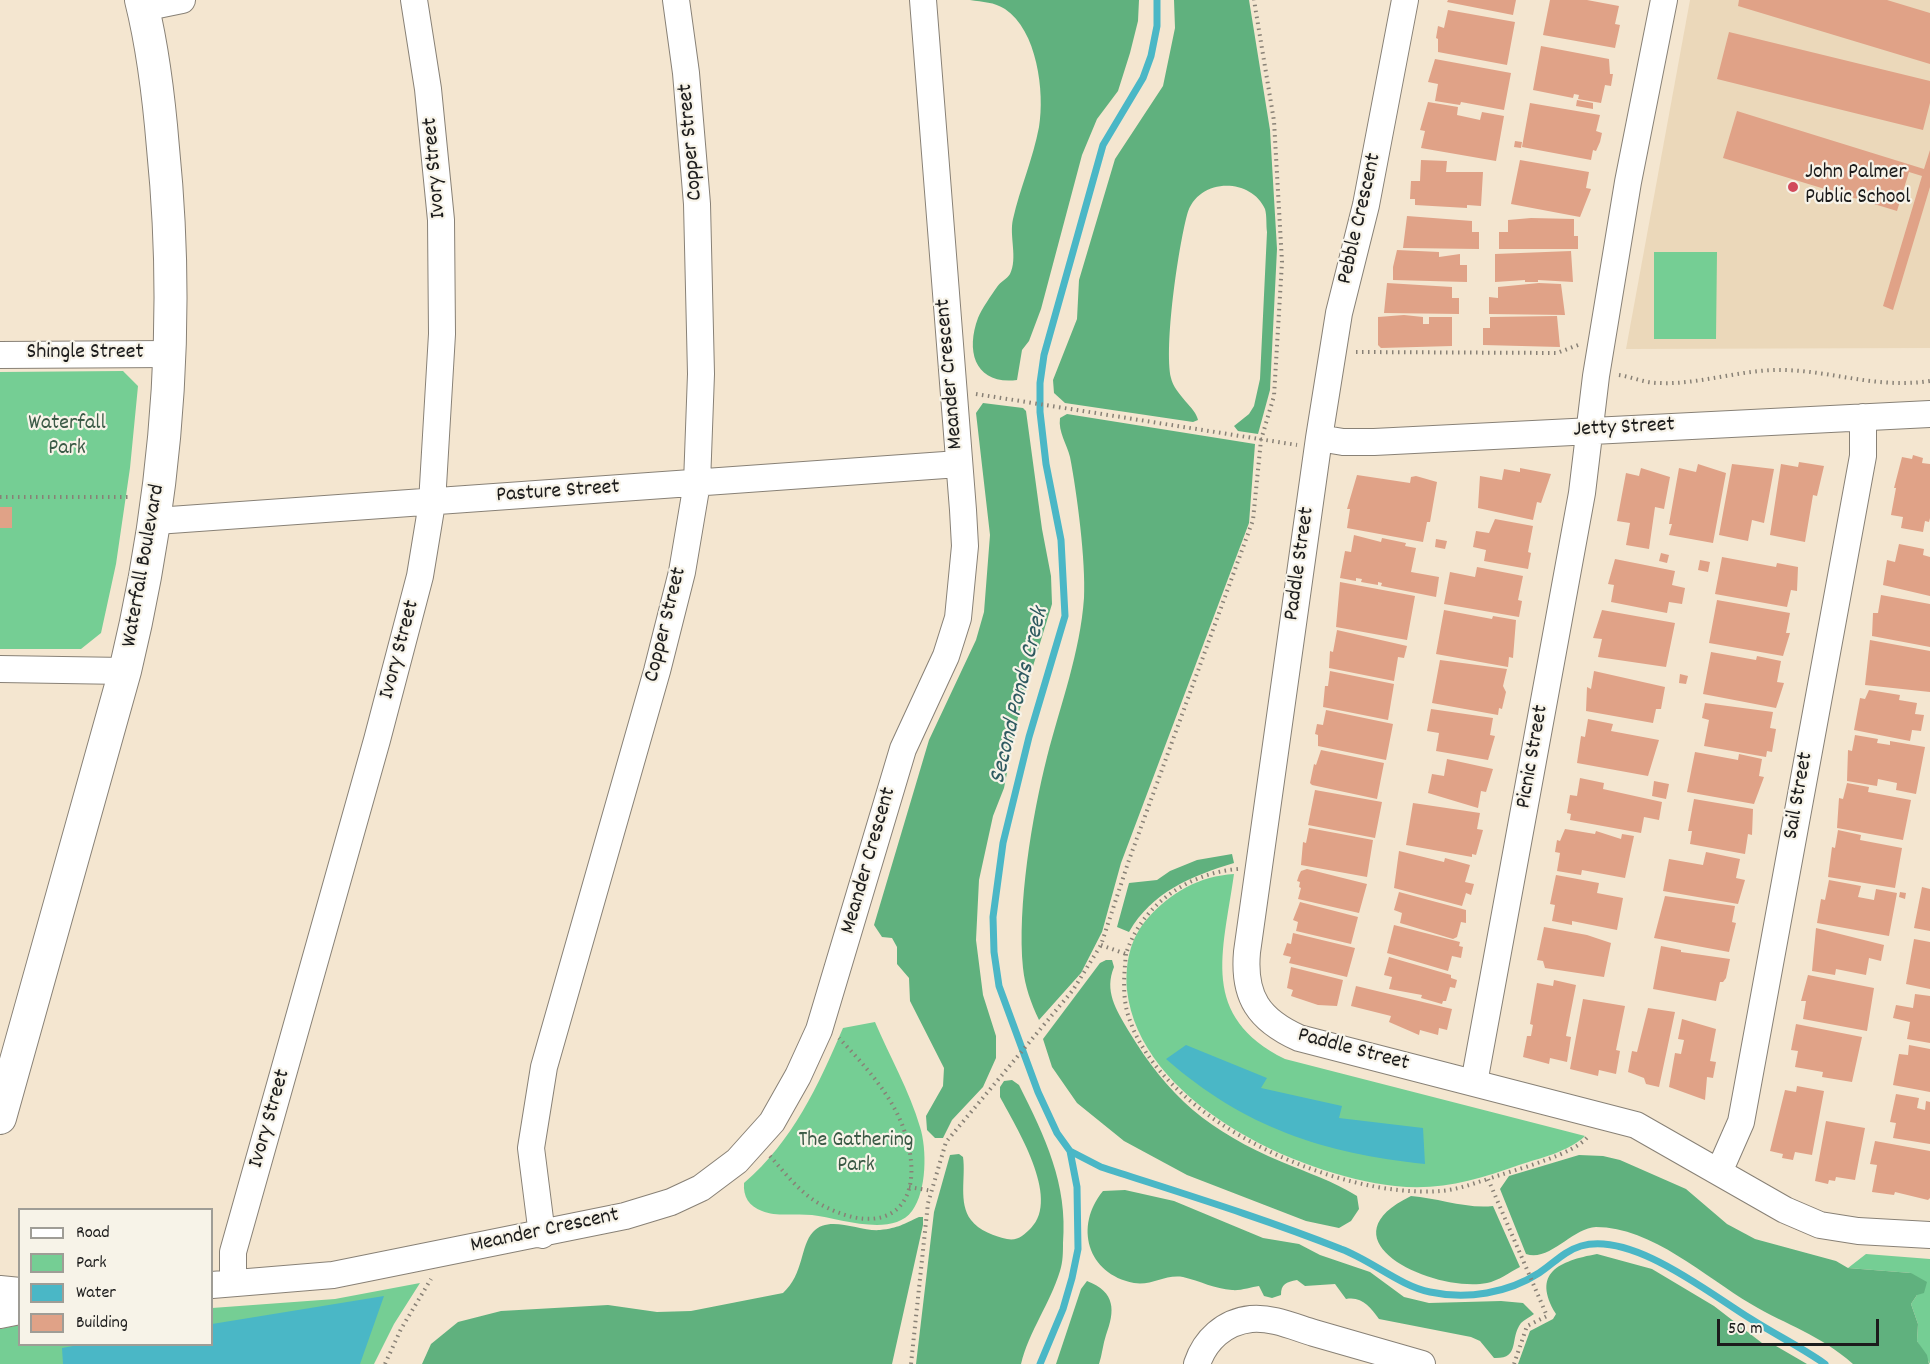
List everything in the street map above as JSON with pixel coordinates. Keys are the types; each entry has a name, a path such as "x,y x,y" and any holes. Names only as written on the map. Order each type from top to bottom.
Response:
{"street":[{"path":"142,4 182,0"},
{"name":"Ivory Street","path":"222,1284 232,1267 235,1245 383,718 420,576 432,503 442,334 441,220 428,88 414,0"},
{"name":"Copper Street","path":"542,1235 531,1158 534,1113 544,1067 657,670 682,572 697,483 701,374 700,263 693,136 676,0"},
{"name":"Meander Crescent","path":"222,1284 333,1275 542,1235 671,1202 701,1188 737,1161 772,1122 798,1076 819,1030 903,749 946,656 958,618 965,546 923,0"},
{"name":"Pebble Crescent","path":"1309,441 1366,205 1405,0"},
{"path":"1589,431 1628,182 1664,0"},
{"name":"Waterfall Boulevard","path":"0,1118 125,671 143,597 158,509 167,428 172,274 160,110 142,4"},
{"name":"Shingle Street","path":"0,355 170,354"},
{"name":"Jetty Street","path":"1309,441 1353,442 1930,414"},
{"name":"Sail Street","path":"1719,1172 1741,1122 1861,464 1863,417"},
{"name":"Picnic Street","path":"1474,1083 1582,493 1589,431"},
{"name":"Paddle Street","path":"1309,441 1247,952 1247,984 1261,1013 1284,1032 1299,1038 1636,1125 1785,1210 1820,1226 1858,1231 1930,1235"},
{"name":"Pasture Street","path":"158,509 432,503 959,464"},
{"path":"0,669 125,671"},
{"path":"0,1288 18,1292"},
{"path":"0,1315 18,1311"},
{"path":"1197,1364 1205,1345 1215,1334 1227,1326 1252,1319 1278,1322 1422,1364"}],"path":[{"path":"910,1364 932,1191 946,1142 1073,990 1088,970 1101,945 1129,860 1246,545 1253,520 1261,440 1274,396 1282,262 1274,121 1254,0"},
{"path":"1356,352 1557,353 1578,345"},
{"path":"1618,375 1661,383 1783,370 1867,382 1930,381"},
{"path":"981,395 1261,440 1309,441"},
{"path":"0,497 158,509"},
{"path":"1238,869 1225,870 1197,880 1161,900 1136,929 1126,954 1125,986 1128,1017 1146,1052 1190,1102 1221,1125 1253,1144 1302,1165 1378,1187 1438,1191 1488,1179 1570,1149 1585,1141 1590,1133"},
{"path":"1101,945 1126,954"},
{"path":"756,1140 801,1191 818,1203 860,1219 876,1220 898,1210 907,1197 909,1187 910,1162 906,1135 880,1086 835,1035"},
{"path":"1488,1179 1547,1316 1527,1326 1514,1364"},
{"path":"909,1187 932,1191"},
{"path":"385,1364 400,1329 434,1275 429,1255"}],"shaded area":[{"name":"John Palmer Public School","path":"1690,0 1930,0 1930,348 1626,349"}],"green space":[{"path":"970,0 1139,0 1138,21 1118,91 1097,119 1082,155 1041,309 1029,341 1022,350 1017,380 1003,380 983,372 977,364 973,343 979,315 998,285 1010,274 1012,268 1013,219 1039,127 1041,97 1039,80 1031,46 1025,31 1016,19 997,5"},
{"path":"1174,0 1249,0 1270,130 1277,249 1270,390 1258,434 1238,431 1234,426 1249,414 1254,406 1260,379 1266,215 1258,199 1248,191 1237,187 1212,188 1201,194 1187,215 1180,250 1173,297 1169,363 1173,384 1194,411 1198,420 1193,422 1065,403 1054,393 1053,380 1077,319 1079,280 1115,159 1163,86 1175,28"},
{"path":"1654,252 1717,252 1716,339 1654,339"},
{"name":"Waterfall Park","path":"123,371 138,386 130,468 116,564 101,633 81,649 0,649 0,372"},
{"path":"983,403 1023,408 1026,411 1042,529 1051,576 1052,604 1019,712 1004,788 993,816 979,880 976,940 983,995 996,1036 996,1058 983,1087 952,1120 943,1138 935,1138 927,1130 926,1116 943,1086 944,1068 910,1001 909,978 897,964 897,947 892,938 882,937 874,925 929,740 976,640 984,612 990,535 976,413"},
{"path":"1067,414 1255,444 1249,523 1121,863 1102,932 1081,973 1039,1020 1025,982 1023,968 1024,890 1036,806 1074,658 1084,598 1084,566 1078,508 1070,457 1061,433 1060,423 1060,418"},
{"path":"1232,854 1234,863 1188,880 1161,896 1138,918 1129,932 1117,927 1129,883 1157,880 1170,871 1197,860"},
{"path":"1234,874 1225,930 1223,980 1228,1002 1239,1023 1258,1042 1285,1059 1585,1136 1554,1154 1473,1180 1443,1186 1412,1187 1356,1179 1313,1166 1270,1148 1228,1126 1191,1098 1160,1066 1138,1030 1127,990 1127,970 1130,951 1137,934 1148,918 1166,900 1198,882 1221,875"},
{"path":"1112,960 1114,967 1110,984 1119,1015 1143,1054 1175,1093 1212,1125 1233,1138 1357,1196 1359,1209 1351,1221 1339,1228 1306,1221 1187,1175 1124,1141 1077,1103 1052,1067 1043,1039 1100,963"},
{"name":"The Gathering Park","path":"875,1022 911,1100 922,1136 923,1181 921,1193 912,1211 903,1219 879,1225 812,1215 773,1214 754,1206 746,1197 744,1183 777,1149 790,1131 814,1091 843,1028"},
{"path":"1012,1080 1019,1085 1038,1123 1053,1161 1064,1221 1063,1257 1060,1271 1029,1340 1021,1364 916,1364 934,1212 950,1155 959,1154 963,1157 965,1206 971,1220 978,1227 998,1237 1014,1239 1028,1231 1039,1215 1041,1199 1039,1181 1033,1162 1000,1097 1000,1087 1004,1081"},
{"path":"1579,1155 1603,1156 1620,1160 1686,1189 1727,1224 1755,1239 1836,1261 1848,1268 1911,1273 1927,1282 1924,1293 1917,1295 1911,1304 1918,1324 1917,1341 1927,1355 1929,1364 1853,1364 1828,1345 1751,1304 1658,1244 1617,1229 1596,1227 1587,1229 1544,1253 1526,1254 1500,1189 1509,1176"},
{"path":"1125,1190 1174,1201 1263,1238 1299,1244 1320,1255 1370,1272 1404,1297 1429,1303 1501,1301 1523,1303 1534,1314 1521,1323 1511,1352 1508,1355 1494,1358 1480,1341 1471,1337 1379,1319 1361,1301 1346,1299 1335,1284 1305,1286 1297,1280 1287,1283 1283,1286 1281,1295 1272,1298 1264,1296 1259,1286 1238,1290 1226,1289 1183,1277 1134,1283 1118,1278 1105,1270 1090,1247 1088,1233 1089,1219 1094,1205 1103,1191"},
{"path":"1411,1196 1462,1205 1493,1206 1520,1267 1491,1282 1465,1284 1440,1280 1416,1272 1395,1260 1380,1246 1376,1230 1385,1213"},
{"path":"923,1217 923,1225 892,1364 422,1364 431,1344 458,1322 501,1311 608,1305 657,1312 691,1311 783,1293 795,1277 809,1238 820,1227 836,1224 880,1230 896,1227"},
{"path":"1597,1254 1652,1269 1714,1306 1762,1343 1776,1346 1807,1364 1518,1364 1530,1331 1553,1319 1556,1314 1549,1300 1547,1288 1548,1279 1553,1271 1571,1261"},
{"path":"1866,1254 1930,1259 1930,1364 1917,1341 1918,1324 1911,1304 1917,1295 1911,1273 1848,1268"},
{"path":"1087,1281 1097,1285 1111,1303 1111,1318 1099,1364 1056,1364 1081,1289"},
{"path":"420,1283 394,1324 374,1364 0,1364 0,1329 18,1325 18,1346 213,1346 213,1308 335,1299"}],"water":[{"path":"1186,1045 1267,1078 1261,1088 1342,1106 1339,1118 1423,1128 1425,1164 1353,1153 1319,1144 1256,1120 1225,1103 1166,1059"},
{"path":"384,1296 360,1364 63,1364 62,1348 73,1346 213,1346 213,1324"}],"building":[{"path":"1448,0 1516,0 1513,15 1447,2"},
{"path":"1550,0 1587,0 1619,6 1615,24 1620,25 1615,48 1543,35"},
{"path":"1739,0 1887,0 1930,13 1930,64 1738,6"},
{"path":"1448,10 1515,22 1507,65 1438,52 1438,39 1436,38 1438,26 1444,28"},
{"path":"1729,32 1930,81 1930,103 1923,130 1717,79"},
{"path":"1541,46 1609,59 1610,74 1613,74 1611,86 1605,85 1601,103 1578,99 1579,95 1574,94 1573,98 1533,90"},
{"path":"1435,59 1511,73 1504,110 1461,102 1460,105 1435,101 1438,84 1428,82"},
{"path":"1577,100 1593,103 1593,109 1576,106"},
{"path":"1428,102 1458,107 1457,115 1480,120 1482,112 1504,116 1496,161 1421,148 1425,131 1420,130"},
{"path":"1530,103 1600,115 1596,131 1602,133 1596,151 1593,150 1591,160 1522,147"},
{"path":"1737,111 1924,169 1930,150 1930,187 1893,310 1883,306 1922,176 1909,172 1897,211 1723,158"},
{"path":"1515,141 1522,142 1521,148 1514,147"},
{"path":"1421,160 1447,161 1446,172 1483,172 1481,206 1467,205 1467,208 1415,205 1415,199 1410,199 1411,181 1420,181"},
{"path":"1520,160 1589,172 1586,188 1591,189 1580,217 1511,204"},
{"path":"1407,216 1472,221 1472,232 1479,232 1479,249 1403,248"},
{"path":"1574,219 1574,236 1578,236 1578,249 1499,249 1499,232 1508,232 1508,220"},
{"path":"1397,250 1439,252 1439,257 1460,254 1460,265 1467,265 1467,282 1393,280"},
{"path":"1571,251 1573,282 1538,280 1538,282 1525,282 1525,280 1495,282 1495,254"},
{"path":"1387,283 1452,287 1452,298 1459,298 1459,314 1384,313"},
{"path":"1539,283 1561,284 1565,315 1489,314 1489,297 1498,298 1498,287"},
{"path":"1404,315 1423,317 1423,324 1429,324 1429,317 1452,317 1452,346 1381,348 1378,345 1378,317"},
{"path":"1557,316 1560,347 1483,345 1483,328 1490,328 1490,317"},
{"path":"1913,455 1923,458 1922,463 1930,464 1930,518 1929,522 1925,521 1923,532 1901,528 1903,517 1891,515 1896,488 1894,488 1902,457 1912,459"},
{"path":"1799,462 1824,466 1817,496 1813,495 1805,542 1770,535 1781,464 1798,467"},
{"path":"1698,464 1726,473 1713,543 1669,535 1679,468 1696,472"},
{"path":"1732,464 1774,469 1764,523 1752,520 1748,541 1719,535"},
{"path":"1520,468 1551,474 1541,503 1537,502 1533,520 1478,508 1480,476 1502,480 1504,469 1520,472"},
{"path":"1641,468 1670,477 1664,509 1655,507 1649,549 1626,545 1630,523 1617,521 1626,473 1639,476"},
{"path":"1357,475 1410,483 1411,477 1416,476 1437,482 1430,522 1427,522 1423,542 1347,528 1350,509 1347,509"},
{"path":"0,507 12,507 12,528 0,528"},
{"path":"1495,519 1533,526 1528,552 1531,553 1528,569 1484,561 1486,550 1473,547 1476,531 1489,533"},
{"path":"1354,535 1381,542 1382,538 1406,543 1405,546 1416,548 1411,572 1439,577 1436,597 1381,586 1382,583 1378,582 1378,585 1361,582 1362,579 1356,578 1356,581 1340,578 1345,551 1351,552"},
{"path":"1436,539 1447,541 1445,549 1435,547"},
{"path":"1899,544 1924,549 1923,555 1930,557 1930,596 1883,585 1887,560 1895,562"},
{"path":"1661,553 1669,555 1667,563 1659,561"},
{"path":"1722,557 1776,567 1777,563 1798,567 1797,591 1791,590 1787,607 1715,594"},
{"path":"1615,559 1675,571 1672,585 1685,588 1682,604 1669,602 1667,613 1611,602 1614,585 1608,584"},
{"path":"1700,560 1710,562 1708,572 1698,570"},
{"path":"1477,567 1523,576 1518,600 1522,601 1519,617 1444,604 1450,572 1475,577"},
{"path":"1340,582 1415,596 1407,640 1336,627"},
{"path":"1881,595 1930,604 1930,647 1872,636 1873,613 1878,613"},
{"path":"1717,600 1790,613 1786,633 1790,633 1783,656 1709,643"},
{"path":"1444,610 1492,619 1493,616 1516,620 1513,658 1509,657 1508,667 1436,654"},
{"path":"1602,610 1675,623 1666,667 1598,657 1602,639 1593,638"},
{"path":"1337,630 1407,646 1404,658 1398,657 1394,681 1329,668 1330,651 1333,652"},
{"path":"1870,640 1930,651 1930,692 1865,685"},
{"path":"1711,652 1756,660 1757,656 1781,661 1777,682 1784,683 1776,708 1703,694"},
{"path":"1440,660 1507,669 1503,686 1506,692 1502,709 1499,708 1498,715 1432,703"},
{"path":"1330,671 1394,684 1388,720 1323,707 1325,686 1328,686"},
{"path":"1594,671 1665,687 1661,709 1656,709 1653,723 1586,711 1587,687 1591,689"},
{"path":"1680,674 1688,676 1686,684 1679,683"},
{"path":"1869,690 1900,695 1899,700 1917,703 1915,714 1924,715 1921,731 1912,730 1910,741 1854,730 1860,698 1865,699"},
{"path":"1705,703 1773,712 1770,728 1776,729 1772,752 1767,751 1766,757 1704,746 1709,720 1702,718"},
{"path":"1431,709 1493,718 1490,735 1495,736 1488,760 1436,751 1439,733 1427,731"},
{"path":"1326,710 1393,724 1386,760 1318,746 1318,735 1315,734 1317,724 1323,725"},
{"path":"1588,719 1613,724 1611,731 1659,740 1648,776 1577,763 1581,736 1585,737"},
{"path":"1855,735 1878,739 1877,743 1890,745 1890,741 1925,747 1916,794 1896,790 1897,783 1878,779 1877,786 1847,781 1848,750 1852,751"},
{"path":"1321,750 1384,763 1377,799 1312,785 1310,783 1314,764 1316,765"},
{"path":"1695,752 1738,760 1739,754 1762,759 1759,776 1764,777 1754,804 1687,792"},
{"path":"1447,759 1493,769 1486,792 1481,791 1478,808 1428,793 1432,774 1444,776"},
{"path":"1580,778 1604,783 1603,789 1662,802 1659,820 1644,817 1641,833 1570,820 1571,814 1567,813 1570,795 1577,796"},
{"path":"1654,781 1669,784 1666,799 1652,796"},
{"path":"1847,783 1869,787 1868,792 1911,800 1903,840 1837,828 1839,798 1843,799"},
{"path":"1315,790 1382,802 1375,838 1308,825"},
{"path":"1694,799 1753,809 1752,835 1748,834 1745,854 1690,844 1692,831 1688,831"},
{"path":"1413,803 1480,813 1477,829 1483,830 1476,855 1472,854 1472,857 1406,845"},
{"path":"1309,828 1373,840 1367,877 1301,865 1303,842 1306,843"},
{"path":"1565,829 1595,834 1596,831 1621,839 1622,834 1634,836 1625,878 1582,870 1581,875 1557,871 1560,853 1555,852 1557,840 1560,841"},
{"path":"1838,830 1861,835 1860,840 1902,848 1895,888 1828,877 1832,847 1835,848"},
{"path":"1399,851 1444,862 1445,858 1470,865 1465,882 1474,884 1471,895 1466,893 1462,906 1394,888"},
{"path":"1706,852 1740,859 1736,878 1745,880 1738,904 1663,891 1669,859 1703,865"},
{"path":"1307,869 1367,884 1359,913 1298,899 1301,888 1299,887 1300,882 1297,881 1301,871"},
{"path":"1556,875 1599,883 1597,893 1623,898 1617,930 1572,921 1572,925 1552,921 1555,905 1550,904"},
{"path":"1829,880 1861,886 1858,897 1874,900 1876,889 1897,893 1889,936 1817,923 1821,899 1825,900"},
{"path":"1922,887 1930,889 1930,931 1914,928"},
{"path":"1399,892 1466,910 1466,923 1461,922 1457,937 1453,939 1400,923 1402,913 1394,910"},
{"path":"1900,892 1906,893 1905,899 1899,897"},
{"path":"1665,896 1735,906 1732,922 1736,923 1729,952 1654,938"},
{"path":"1300,902 1358,917 1351,944 1296,931 1298,922 1293,920"},
{"path":"1394,925 1460,942 1459,946 1463,947 1461,958 1452,956 1448,971 1387,953"},
{"path":"1544,927 1587,935 1611,943 1604,977 1545,968 1543,961 1537,960"},
{"path":"1816,928 1884,945 1881,961 1869,958 1866,975 1836,969 1835,975 1812,971"},
{"path":"1293,933 1355,948 1347,977 1289,963 1291,957 1283,955 1287,943 1291,944"},
{"path":"1914,939 1930,942 1930,989 1906,984"},
{"path":"1661,946 1681,950 1681,952 1730,959 1726,978 1720,982 1716,1001 1653,989"},
{"path":"1389,957 1451,975 1451,978 1457,980 1455,988 1450,987 1446,1001 1442,1004 1421,998 1422,995 1389,989 1392,977 1384,975"},
{"path":"1291,967 1343,980 1337,1006 1318,1005 1291,996 1293,990 1287,988"},
{"path":"1808,975 1874,988 1867,1031 1803,1019 1806,1001 1801,1001"},
{"path":"1554,980 1576,985 1566,1036 1571,1037 1567,1062 1550,1058 1549,1064 1523,1057 1527,1036 1531,1036 1533,1025 1530,1024 1537,983 1553,986"},
{"path":"1356,986 1452,1009 1447,1030 1439,1028 1438,1035 1420,1030 1419,1035 1389,1022 1391,1016 1351,1006"},
{"path":"1915,994 1930,996 1930,1043 1907,1039 1910,1022 1893,1018 1896,1005 1913,1008"},
{"path":"1583,999 1625,1006 1616,1050 1620,1051 1616,1074 1599,1070 1598,1076 1570,1069"},
{"path":"1648,1008 1675,1012 1659,1087 1646,1084 1644,1078 1628,1072 1632,1051 1637,1052"},
{"path":"1682,1019 1716,1029 1710,1061 1716,1062 1713,1078 1707,1077 1705,1100 1669,1087 1675,1053 1681,1054 1684,1040 1678,1039"},
{"path":"1796,1024 1862,1037 1852,1082 1822,1077 1823,1072 1795,1067 1798,1051 1791,1050"},
{"path":"1909,1045 1930,1049 1930,1092 1893,1085 1899,1054 1908,1055"},
{"path":"1797,1086 1824,1091 1812,1155 1795,1152 1793,1160 1782,1158 1783,1154 1770,1151 1785,1090 1796,1092"},
{"path":"1896,1094 1919,1098 1917,1108 1925,1110 1926,1101 1930,1102 1930,1144 1893,1138 1896,1123 1890,1122"},
{"path":"1826,1121 1865,1128 1855,1180 1836,1177 1835,1181 1829,1180 1828,1184 1815,1181"},
{"path":"1875,1141 1930,1151 1930,1198 1928,1200 1895,1192 1894,1195 1872,1192 1877,1165 1870,1164"}],"waterway":[{"name":"Second Ponds Creek","path":"1040,1364 1063,1309 1072,1278 1078,1249 1077,1187 1070,1151 1057,1133 1038,1092 999,986 994,952 993,917 1003,843 1029,737 1065,616 1061,540 1046,464 1040,412 1040,383 1044,355 1103,145 1143,78 1151,56 1157,26 1157,0"},
{"path":"1070,1151 1101,1167 1252,1216 1341,1249 1397,1279 1430,1292 1473,1295 1501,1290 1527,1280 1575,1248 1601,1244 1623,1248 1670,1267 1825,1364"}],"place":[{"name":"John Palmer Public School","path":"1793,187"}]}
